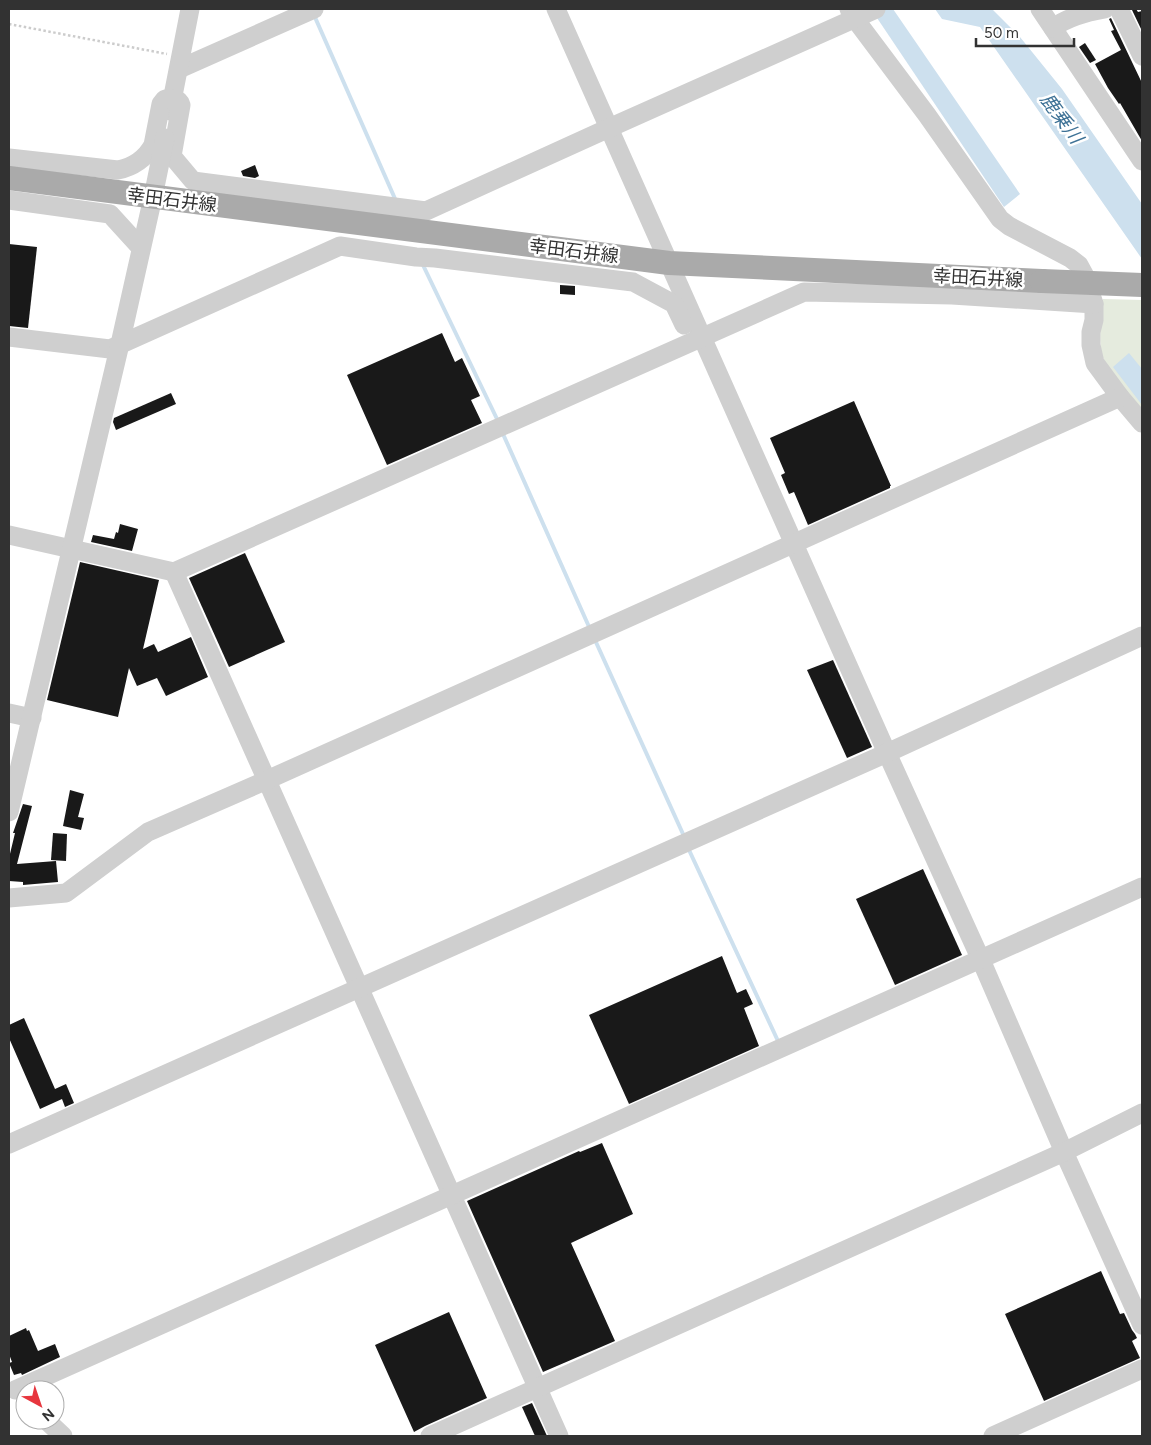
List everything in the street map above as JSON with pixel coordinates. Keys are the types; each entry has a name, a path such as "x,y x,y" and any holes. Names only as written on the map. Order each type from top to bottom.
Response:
{"main road":[{"name":"幸田石井線","path":"9,178 669,263 1142,285"}],"street":[{"path":"9,812 120,344 153,197 190,9"},
{"path":"180,63 314,9"},
{"path":"556,9 669,263 697,340 794,544 1142,1325"},
{"path":"838,9 838,13 834,18 744,58 738,64 738,71 743,76 750,76 848,34 859,41 909,109 927,115"},
{"path":"9,158 118,170 124,169 136,164 150,150 153,145 161,104 164,99 173,99 179,101 181,105 172,156 194,181 426,211 738,71 852,14 876,9"},
{"path":"1040,9 1142,161"},
{"path":"1119,9 1142,56"},
{"path":"1053,28 1096,10"},
{"path":"852,14 1000,218 1009,226 1070,258 1079,266 1086,276 1094,304 1091,345 1093,356 1120,397 1142,423"},
{"path":"9,200 110,214 141,248"},
{"path":"9,337 110,349 340,246 416,257 633,282 674,304 697,340"},
{"path":"9,535 174,572 804,292 952,295 1094,304"},
{"path":"9,898 66,893 148,832 1120,397"},
{"path":"174,572 559,1436"},
{"path":"9,1144 886,753 1142,636"},
{"path":"9,713 32,718"},
{"path":"38,1380 1142,887"},
{"path":"430,1436 1064,1152 1142,1113"},
{"path":"993,1436 1142,1370"}],"path":[{"path":"9,24 180,63"}],"shaded area":[{"path":"1103,299 1142,300 1142,412 1113,375 1104,360 1100,334"}],"water":[{"path":"871,9 893,9 1020,194 1004,207"},
{"name":"鹿乗川","path":"935,9 992,9 1020,37 1062,89 1142,204 1142,259 980,27 942,19"},
{"path":"1129,353 1142,369 1142,405 1113,367"}],"building":[{"path":"1136,9 1138,12 1142,11 1142,31 1132,10"},
{"path":"1111,18 1142,83 1142,141 1095,64 1121,50 1111,31 1114,30 1109,19"},
{"path":"1085,43 1096,60 1090,63 1079,47"},
{"path":"255,165 259,176 255,178 243,176 241,171"},
{"path":"9,244 37,247 28,328 9,326"},
{"path":"560,285 575,286 575,295 560,294"},
{"path":"442,333 455,362 462,358 480,396 471,400 482,423 387,465 347,375"},
{"path":"171,393 176,404 116,430 113,422 114,418"},
{"path":"854,401 891,486 808,525 794,492 789,494 781,475 785,473 770,438"},
{"path":"120,524 138,529 132,551 91,542 93,535 114,539"},
{"path":"245,553 285,642 229,667 189,578"},
{"path":"80,562 159,580 143,649 154,644 158,652 191,637 208,677 166,696 157,678 137,686 129,668 118,717 47,700"},
{"path":"833,660 872,747 847,758 807,670"},
{"path":"70,790 84,794 78,817 84,818 81,830 63,826"},
{"path":"23,804 32,806 17,864 56,861 58,882 23,885 23,882 9,881 9,858 15,833 13,833"},
{"path":"53,833 67,834 66,861 51,860"},
{"path":"923,869 962,955 895,985 856,899"},
{"path":"722,956 737,993 746,989 753,1004 744,1008 759,1046 629,1104 589,1015"},
{"path":"24,1018 55,1089 66,1084 74,1103 65,1107 62,1099 40,1109 9,1038 9,1025"},
{"path":"602,1143 633,1214 571,1243 615,1341 543,1372 467,1201 579,1151"},
{"path":"1101,1271 1120,1314 1124,1313 1137,1338 1132,1341 1140,1358 1044,1401 1005,1314"},
{"path":"449,1312 487,1398 414,1432 375,1345"},
{"path":"26,1328 27,1331 29,1330 38,1351 55,1344 60,1357 22,1375 21,1373 14,1375 9,1363 12,1362 9,1354 9,1336"},
{"path":"532,1403 547,1436 535,1436 522,1407"}],"waterway":[{"path":"314,15 396,201"},
{"path":"422,263 497,419"},
{"path":"503,434 590,629"},
{"path":"595,640 683,834"},
{"path":"689,850 778,1041"}]}
